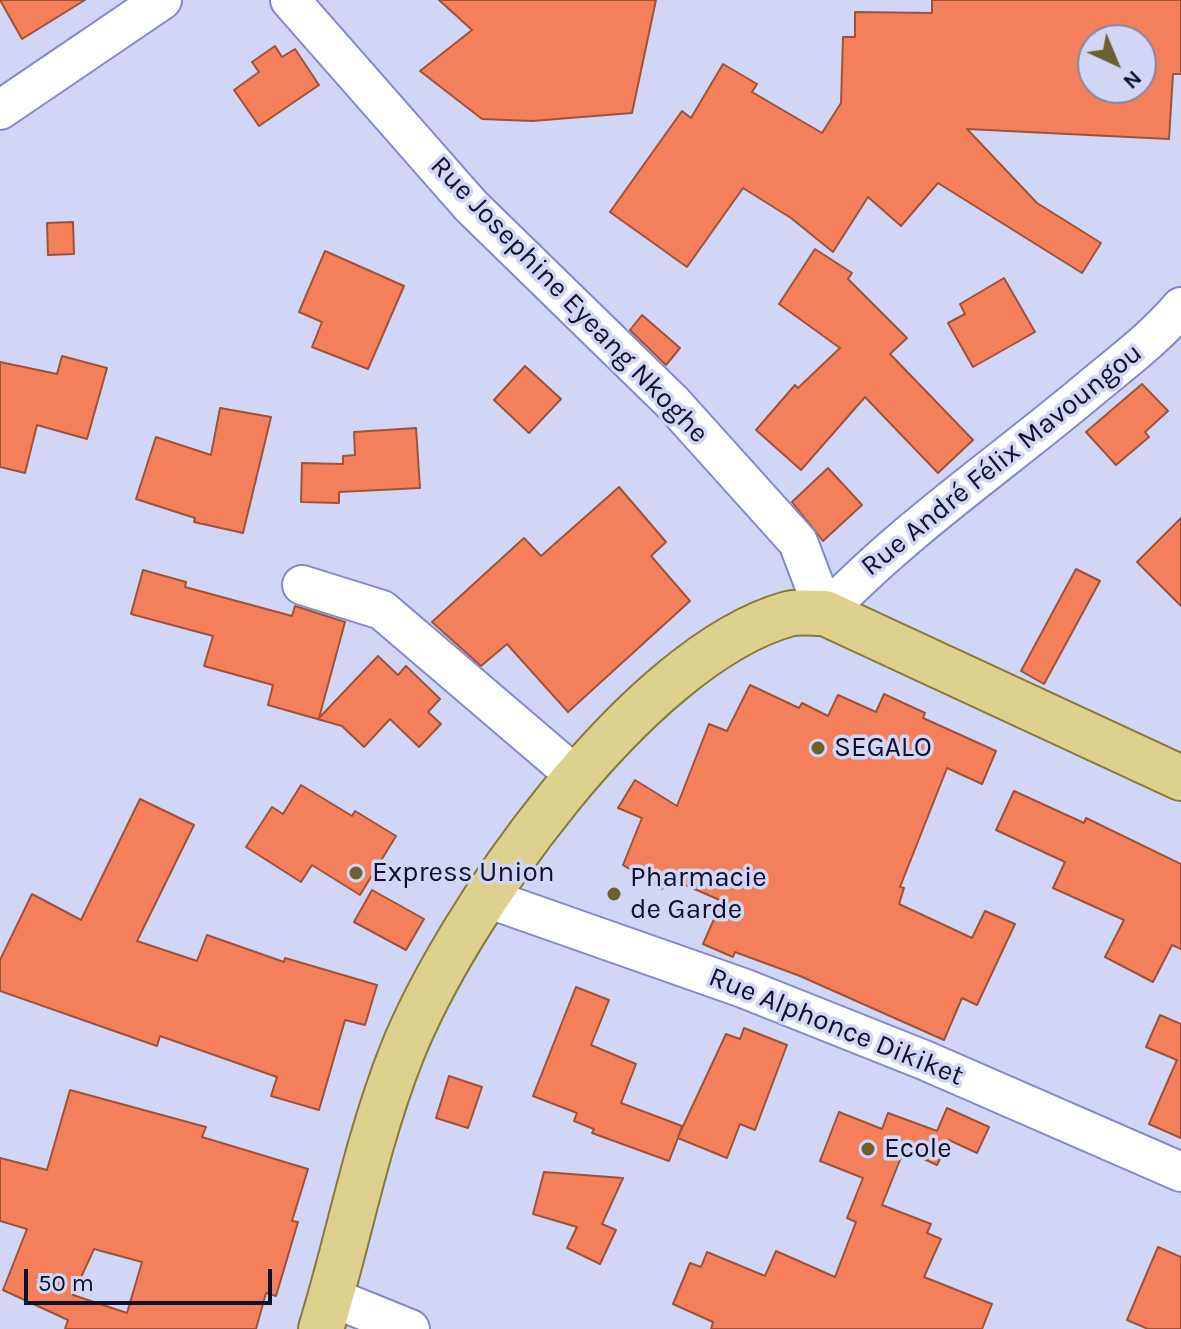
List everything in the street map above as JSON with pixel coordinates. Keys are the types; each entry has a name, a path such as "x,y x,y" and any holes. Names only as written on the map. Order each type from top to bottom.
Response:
{"main road":[{"path":"326,1313 354,1197 401,1054 426,1000 484,897 575,775 657,696 704,658 755,627 791,613 825,613 1181,778"}],"street":[{"path":"0,110 162,0"},
{"name":"Rue Josephine Eyeang Nkoghe","path":"290,0 471,206 672,402 798,542 825,613"},
{"name":"Rue André Félix Mavoungou","path":"825,613 885,552 1018,449 1148,340 1181,307"},
{"path":"302,585 382,610 575,775"},
{"name":"Rue Alphonce Dikiket","path":"484,897 743,988 924,1060 1181,1172"},
{"path":"326,1313 410,1329"}],"building":[{"path":"0,0 85,0 22,39"},
{"path":"439,0 656,0 632,113 532,121 482,119 420,71 472,30"},
{"path":"932,0 1181,0 1181,74 1173,74 1169,139 967,129 1037,203 1101,243 1082,273 938,183 901,226 868,197 833,252 791,218 743,188 687,267 610,212 682,111 691,118 723,64 757,84 752,92 822,133 841,103 843,37 855,37 855,12 932,13"},
{"path":"275,46 282,57 295,49 319,85 259,126 234,90 259,72 252,62"},
{"path":"73,222 74,254 48,255 47,223"},
{"path":"815,249 852,273 848,279 907,338 890,354 973,440 938,473 865,397 801,470 756,430 795,385 798,388 840,348 779,304"},
{"path":"325,251 404,286 368,369 312,347 322,322 299,312"},
{"path":"1004,278 1035,332 973,367 948,323 965,314 960,304"},
{"path":"642,315 680,348 666,365 630,330"},
{"path":"62,356 107,368 87,439 37,425 25,473 0,467 0,362 57,374"},
{"path":"525,366 561,399 529,433 494,400"},
{"path":"1142,384 1168,411 1145,432 1149,437 1116,465 1086,432"},
{"path":"220,408 271,417 243,533 194,522 195,518 136,499 156,437 211,455"},
{"path":"416,428 420,488 339,492 339,503 301,502 302,463 343,464 343,456 355,455 354,432"},
{"path":"828,468 862,505 823,541 792,502"},
{"path":"619,487 666,542 651,556 690,601 568,712 507,644 481,666 432,622 524,538 541,556"},
{"path":"1181,518 1181,606 1137,562"},
{"path":"1076,569 1100,581 1044,684 1021,671"},
{"path":"143,570 186,582 185,587 292,616 295,606 345,622 319,718 378,656 398,675 406,666 440,699 428,712 441,724 419,747 390,719 364,747 342,726 268,705 273,685 204,666 213,636 131,614"},
{"path":"750,685 799,708 802,703 828,716 838,695 876,712 884,694 925,713 923,718 996,751 982,784 947,768 900,887 904,888 899,904 972,938 985,911 1015,924 977,1005 962,998 944,1040 800,976 735,952 733,957 703,944 722,901 669,878 662,889 623,865 642,818 618,808 635,780 677,806 709,724 727,731"},
{"path":"301,785 352,816 355,811 396,836 360,895 312,865 301,882 246,847 272,807 283,814"},
{"path":"1014,791 1084,823 1086,818 1181,864 1181,949 1172,945 1153,982 1105,957 1124,920 1053,888 1065,862 996,830"},
{"path":"140,799 194,825 137,941 197,961 207,935 284,962 285,958 377,985 365,1025 345,1020 319,1110 271,1096 277,1077 160,1036 157,1046 0,991 0,960 32,894 81,920"},
{"path":"372,890 424,919 406,950 354,922"},
{"path":"576,987 609,1000 591,1045 636,1064 621,1103 682,1126 678,1137 726,1034 740,1039 744,1028 787,1045 755,1130 740,1124 727,1158 678,1138 669,1161 592,1133 594,1129 574,1121 577,1113 533,1096"},
{"path":"1160,1015 1181,1024 1181,1138 1149,1124 1177,1060 1146,1047"},
{"path":"449,1076 482,1087 468,1128 436,1118"},
{"path":"70,1090 206,1127 202,1137 308,1169 292,1221 298,1222 276,1296 266,1293 256,1329 65,1329 68,1320 3,1290 27,1229 0,1221 0,1158 47,1170","holes":["94,1249 142,1262 127,1313 73,1295"]},
{"path":"947,1108 989,1127 977,1153 949,1140 937,1165 904,1150 882,1205 931,1224 927,1233 941,1239 924,1277 992,1304 982,1329 711,1329 713,1322 673,1304 690,1263 701,1267 707,1252 765,1276 776,1251 835,1277 856,1222 847,1218 863,1178 820,1161 839,1112 882,1129 888,1113 937,1131"},
{"path":"544,1172 623,1178 602,1224 616,1230 600,1264 567,1248 577,1227 533,1214"},
{"path":"1158,1247 1181,1257 1181,1329 1148,1329 1127,1320"}],"place":[{"name":"SEGALO","path":"818,748"},
{"name":"Express Union","path":"356,873"},
{"name":"Pharmacie de Garde","path":"614,894"},
{"name":"Ecole","path":"868,1149"}]}
